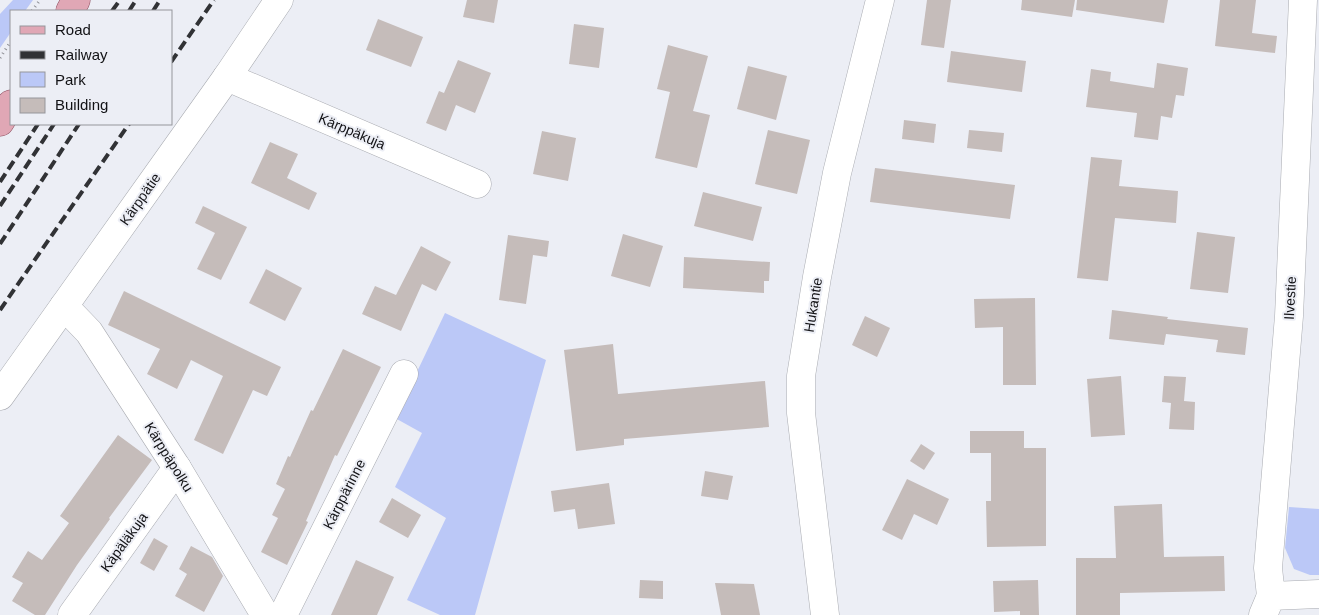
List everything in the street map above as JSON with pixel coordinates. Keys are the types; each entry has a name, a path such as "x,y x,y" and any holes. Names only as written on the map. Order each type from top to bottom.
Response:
{"main road":[{"path":"0,122 10,106"}],"street":[{"name":"Kärppätie","path":"0,396 227,77 279,0"},
{"name":"Hukantie","path":"825,615 801,412 801,376 817,277 837,173 880,0"},
{"name":"Ilvestie","path":"1267,605 1268,568 1289,316 1303,0"},
{"name":"Kärppäkuja","path":"227,77 478,184"},
{"name":"Kärppäpolku","path":"64,306 89,332 177,468 265,615"},
{"name":"Kärppärinne","path":"283,615 404,374"},
{"name":"Käpäläkuja","path":"72,615 177,468"},
{"path":"1267,605 1319,594"}],"path":[{"path":"0,58 10,43"}],"green space":[{"path":"13,0 33,0 26,10 10,10 10,33 0,48 0,14"},
{"path":"445,313 546,360 475,615 440,615 407,600 446,518 395,487 422,433 395,418"},
{"path":"1289,507 1319,509 1319,575 1310,575 1294,569 1285,548"}],"building":[{"path":"467,0 498,0 494,23 463,17"},
{"path":"927,0 951,0 944,48 921,45"},
{"path":"1022,0 1075,0 1072,17 1021,10"},
{"path":"1077,0 1168,0 1164,23 1076,10"},
{"path":"1220,0 1256,0 1252,33 1277,36 1275,53 1215,46"},
{"path":"378,19 423,37 411,67 366,50"},
{"path":"574,24 604,28 599,68 569,64"},
{"path":"668,45 708,56 693,111 710,115 697,168 655,158 670,92 657,89"},
{"path":"951,51 1026,61 1022,92 947,82"},
{"path":"458,60 491,73 475,113 456,105 446,131 426,123 439,91 444,93"},
{"path":"1157,63 1188,68 1184,96 1176,95 1172,118 1161,116 1158,140 1134,137 1137,113 1086,107 1091,69 1111,72 1110,81 1154,88"},
{"path":"748,66 787,76 776,120 737,109"},
{"path":"904,120 936,124 934,143 902,139"},
{"path":"768,130 810,140 797,194 755,184"},
{"path":"969,130 1004,133 1002,152 967,148"},
{"path":"542,131 576,138 568,181 533,174"},
{"path":"270,142 298,154 287,178 317,193 309,210 251,183"},
{"path":"1091,157 1122,160 1119,186 1178,191 1176,223 1115,218 1108,281 1077,278"},
{"path":"875,168 1015,185 1010,219 870,202"},
{"path":"703,192 762,207 753,241 694,226"},
{"path":"203,206 247,227 221,280 197,269 215,233 195,223"},
{"path":"1197,232 1235,237 1228,293 1190,289"},
{"path":"623,234 663,246 650,287 611,276"},
{"path":"508,235 549,241 547,257 533,255 526,304 499,300"},
{"path":"421,246 451,262 436,291 422,284 401,331 362,314 375,286 396,295"},
{"path":"684,257 770,262 769,281 764,281 764,293 683,288"},
{"path":"266,269 302,288 285,321 249,303"},
{"path":"124,291 281,367 267,396 253,390 223,454 194,440 223,376 191,360 177,389 147,374 160,349 108,325"},
{"path":"1035,298 1036,385 1003,385 1003,327 975,328 974,299"},
{"path":"1112,310 1168,317 1167,319 1248,328 1245,355 1216,352 1218,340 1166,334 1164,345 1109,339"},
{"path":"865,316 890,328 877,357 852,345"},
{"path":"613,344 618,394 765,381 769,427 624,439 624,445 576,451 564,350"},
{"path":"343,349 381,367 337,456 335,455 306,521 308,522 287,565 261,552 278,518 272,515 285,489 276,484 288,456 290,457 311,410 313,411"},
{"path":"1121,376 1125,435 1091,437 1087,379"},
{"path":"1164,376 1186,377 1184,401 1195,402 1194,430 1169,429 1171,403 1162,402"},
{"path":"970,431 1024,431 1024,448 1046,448 1046,546 987,547 986,501 991,501 991,453 970,453"},
{"path":"118,435 152,460 109,518 45,615 35,615 12,601 23,583 12,577 28,551 42,560 69,523 60,516"},
{"path":"921,444 935,453 924,470 910,461"},
{"path":"705,471 733,476 728,500 701,496"},
{"path":"907,479 949,499 937,525 914,514 902,540 882,530"},
{"path":"609,483 615,524 578,529 575,509 554,512 551,491"},
{"path":"392,498 421,515 408,538 379,522"},
{"path":"1162,504 1164,557 1224,556 1225,591 1120,593 1120,615 1076,615 1076,558 1116,558 1114,506"},
{"path":"154,538 168,546 154,571 140,563"},
{"path":"191,546 212,557 223,576 204,612 175,596 187,574 179,569"},
{"path":"356,560 394,577 377,615 331,615"},
{"path":"640,580 663,581 663,599 639,598"},
{"path":"1038,580 1039,615 1020,615 1020,611 994,612 993,581"},
{"path":"715,583 754,584 760,615 721,615"}],"railway":[{"path":"113,10 120,0"},
{"path":"130,10 136,0"},
{"path":"154,10 160,0"},
{"path":"172,61 214,0"},
{"path":"0,182 37,125"},
{"path":"0,206 53,125"},
{"path":"0,244 78,125"},
{"path":"0,310 128,125"}]}
